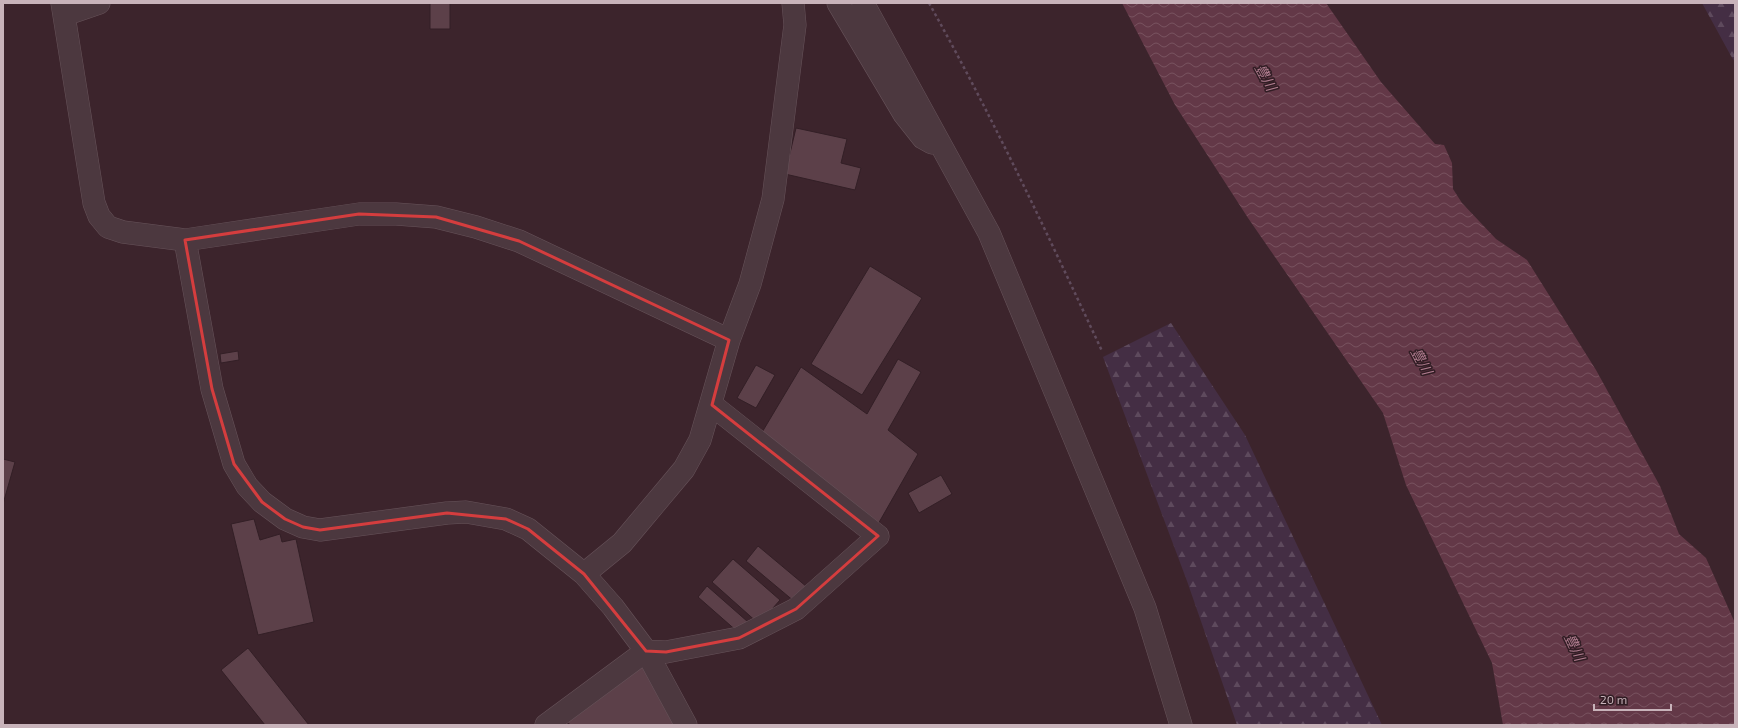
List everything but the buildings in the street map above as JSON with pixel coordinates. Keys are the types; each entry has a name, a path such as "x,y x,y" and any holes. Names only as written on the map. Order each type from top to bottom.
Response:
{"street":[{"path":"99,3 63,9 94,203 99,216 108,227 123,232 185,240 359,214 396,214 436,217 476,226 519,242 729,340"},
{"path":"584,574 622,543 684,469 700,440 712,405 729,340 750,284 773,199 795,25 793,3"},
{"path":"838,3 904,114 922,138 942,148"},
{"path":"863,3 989,233 1145,608 1182,725"},
{"path":"185,240 212,389 234,464 248,486 262,502 285,519 302,527 320,530 447,513 466,512 506,519 528,529 584,574 613,607 646,651 686,725"},
{"path":"546,725 646,651 666,652 739,638 796,609 878,536 712,405"}],"path":[{"path":"928,3 969,76 1063,266 1102,351"}],"highlighted area":[{"path":"359,214 436,217 519,241 729,340 712,405 878,536 796,609 739,638 666,652 646,651 584,574 528,529 506,519 447,513 320,530 303,527 285,519 262,502 234,464 212,389 185,240"}],"green space":[{"path":"1702,3 1735,3 1735,62 1731,56"},
{"path":"1171,323 1245,435 1382,725 1237,725 1187,581 1103,357"}],"water":[{"name":"豊川","path":"1122,3 1326,3 1381,82 1435,144 1444,145 1452,163 1453,189 1462,203 1496,239 1527,260 1596,370 1660,486 1679,534 1706,558 1735,623 1735,725 1503,725 1492,663 1406,485 1383,413 1248,218 1175,105"}]}
